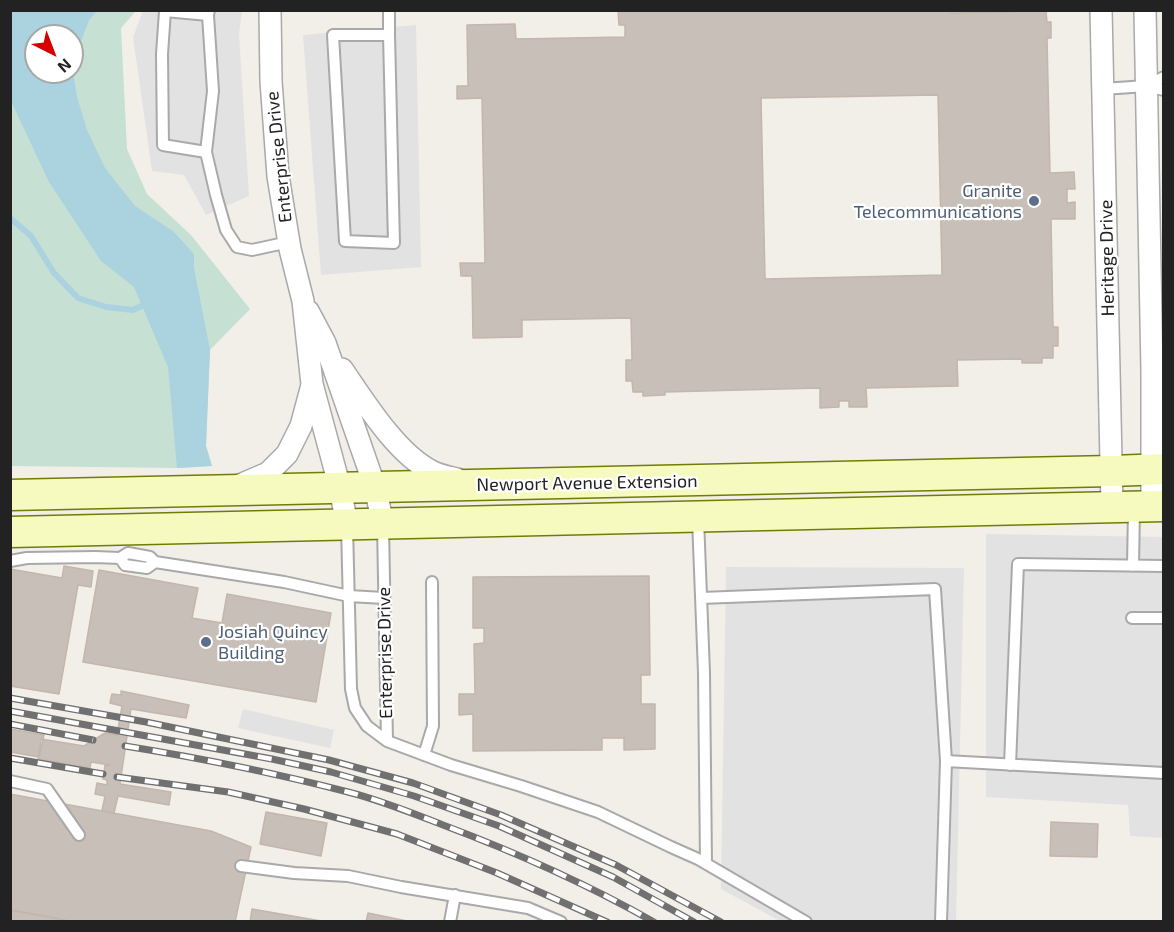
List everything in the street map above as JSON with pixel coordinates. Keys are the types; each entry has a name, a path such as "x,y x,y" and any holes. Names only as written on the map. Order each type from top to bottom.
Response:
{"main road":[{"name":"Newport Avenue Extension","path":"10,495 1157,469"},
{"name":"Newport Avenue Extension","path":"14,533 1140,506"}],"street":[{"name":"Enterprise Drive","path":"270,10 275,147 289,242 303,302 312,384 340,488 347,525"},
{"name":"Heritage Drive","path":"1101,10 1112,471 1140,506"},
{"path":"1140,506 1157,469 1152,370 1157,283 1158,85 1145,10"},
{"name":"Enterprise Drive","path":"303,302 325,343 363,401 408,455 431,471 478,486"},
{"name":"Enterprise Drive","path":"325,343 375,487 383,524"},
{"path":"1152,370 1164,405"},
{"name":"Enterprise Drive","path":"229,490 268,473 286,454 301,426 312,384"}],"lane":[{"path":"389,10 390,35 394,243 345,241 333,35 390,35"},
{"path":"206,152 164,145 162,54 165,11 209,13 213,91 206,152 226,230 237,247 252,250 289,242"},
{"path":"1103,89 1158,85"},
{"path":"1132,566 1140,506"},
{"path":"698,516 704,673 706,863"},
{"name":"Enterprise Drive","path":"383,524 387,741"},
{"name":"Enterprise Drive","path":"347,525 351,689 356,708 366,726 387,741"},
{"path":"10,561 27,558 120,558 125,565 147,568 155,562 284,582 349,596 384,598"},
{"path":"1010,765 1018,564 1164,566"},
{"path":"424,755 433,726 432,582"},
{"path":"701,598 935,589 946,761 941,921"},
{"path":"1132,618 1164,618"},
{"path":"387,741 451,765 598,812 706,863 806,921"},
{"path":"946,761 1164,773"},
{"path":"10,782 47,789 79,836"},
{"path":"241,866 294,873 348,876 528,908 561,921"},
{"path":"450,921 455,895"}],"green space":[{"path":"11,11 136,11 121,28 127,149 147,194 191,235 250,309 210,350 206,446 212,466 177,468 11,466"}],"shaded area":[{"path":"143,11 242,11 239,34 249,196 206,215 184,175 152,171 133,37"},
{"path":"416,25 421,267 321,275 303,35"},
{"path":"986,534 1163,537 1163,838 1130,836 1128,805 986,797"},
{"path":"726,567 964,568 956,921 780,921 721,889"},
{"path":"243,709 334,730 330,748 238,728"}],"water":[{"path":"11,10 97,11 89,20 84,34 84,24 24,24 24,84 75,84 87,130 105,168 135,206 173,231 194,254 194,268 210,350 206,446 212,466 177,468 168,367 134,287 101,261 49,182 11,101"}],"building":[{"path":"618,10 950,10 950,13 1046,11 1047,22 1051,22 1051,38 1047,38 1050,173 1074,172 1075,189 1067,189 1067,203 1075,202 1075,219 1051,219 1053,327 1058,327 1058,346 1053,346 1053,358 1042,358 1042,363 1022,363 1022,359 957,360 958,386 866,388 867,407 849,407 849,401 839,401 839,407 820,408 820,388 665,392 665,395 643,396 643,392 633,392 632,381 626,381 626,360 632,360 631,318 522,320 522,337 473,338 472,276 461,276 460,263 485,263 482,98 457,99 457,86 468,86 467,25 515,24 516,39 625,37 625,25 619,25","holes":["938,95 942,275 765,279 761,98"]},
{"path":"64,566 93,571 91,587 78,585 59,694 10,686 10,569 62,578"},
{"name":"Josiah Quincy Building","path":"99,570 198,588 192,618 222,623 227,594 331,613 316,702 83,662"},
{"path":"649,576 650,675 641,675 641,704 655,704 655,749 624,750 624,738 602,738 602,750 473,751 473,714 459,715 459,694 475,694 474,644 484,643 484,628 473,628 473,577"},
{"path":"121,691 189,705 186,718 131,709 120,784 171,792 169,805 118,796 114,813 102,811 105,796 95,794 97,783 107,785 107,780 103,779 105,765 110,765 91,762 90,768 38,759 41,739 84,746 105,733 117,735 122,706 110,703 112,694 121,695"},
{"path":"10,729 44,735 39,757 10,752"},
{"path":"10,794 211,831 251,847 235,922 74,922 10,910"},
{"path":"266,812 327,823 321,856 260,844"},
{"path":"1051,822 1098,824 1097,857 1050,856"},
{"path":"252,909 327,922 250,922"},
{"path":"10,910 46,916 74,922 10,922"},
{"path":"368,913 412,922 366,922"}],"waterway":[{"path":"10,218 31,236 54,273 78,298 106,307 133,310 148,303"}],"railway":[{"path":"10,698 146,722 329,760 413,783 501,815 616,865 721,922"},
{"path":"10,711 272,759 331,772 414,796 499,826 613,877 694,922"},
{"path":"10,724 93,740"},
{"path":"125,746 265,772 384,803 524,858 577,882 654,922"},
{"path":"10,758 103,774"},
{"path":"117,777 228,792 304,809 397,834 497,873 607,922"}],"place":[{"name":"Granite Telecommunications","path":"1034,201"},
{"name":"Josiah Quincy Building","path":"206,642"}]}
